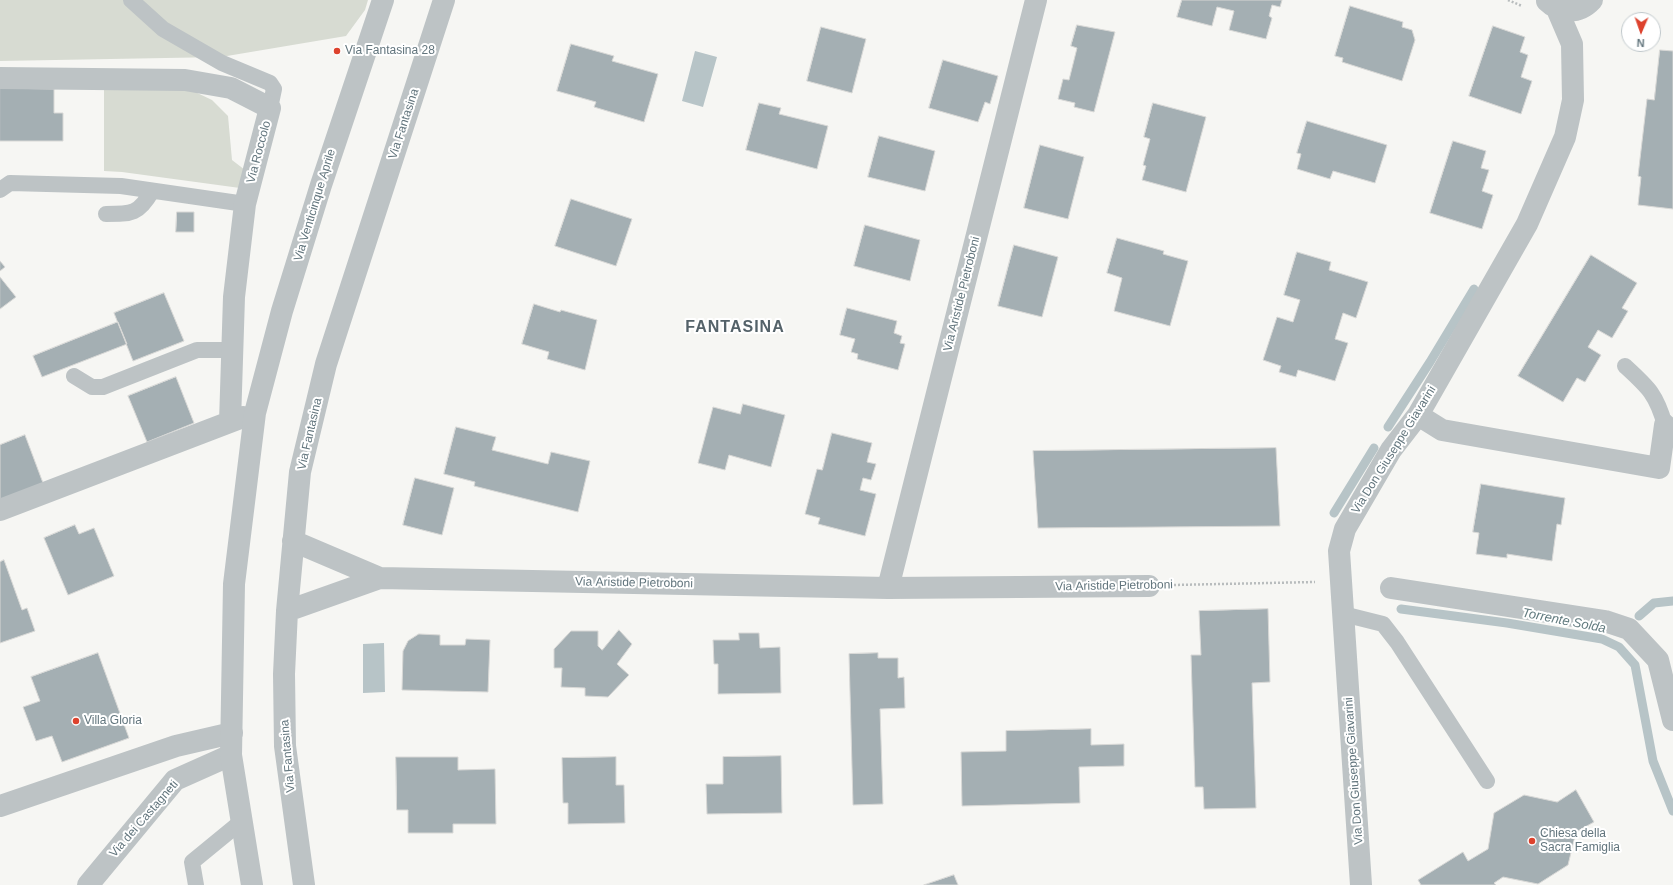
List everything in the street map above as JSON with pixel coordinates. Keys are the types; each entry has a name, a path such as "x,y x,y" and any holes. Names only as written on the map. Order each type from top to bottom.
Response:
{"street":[{"name":"Via Venticinque Aprile","path":"255,413 282,311 321,185 384,0"},
{"name":"Via Fantasina","path":"304,885 285,746 284,674 292,541 300,472 326,364 444,0"},
{"name":"Via Aristide Pietroboni","path":"888,588 1036,0"},
{"path":"1552,4 1576,10 1591,1"},
{"name":"Via Don Giuseppe Giavarini","path":"1361,885 1339,551 1345,529 1391,450 1418,415 1528,224 1565,137 1573,100 1572,44 1591,1"},
{"name":"Via Don Giuseppe Giavarini","path":"1552,4 1572,44"},
{"name":"Via Roccolo","path":"0,78 185,80 231,88 270,108 245,204 234,297 231,350 230,422"},
{"path":"0,510 255,413 234,584 231,755 252,885"},
{"path":"1418,415 1442,430 1659,468 1665,425"},
{"name":"Via Aristide Pietroboni","path":"292,541 380,578"},
{"name":"Via Aristide Pietroboni","path":"287,611 380,578 888,588 1149,586"},
{"path":"1391,588 1605,621 1629,629 1658,660 1673,720"},
{"path":"0,806 176,746 232,733"},
{"name":"Via dei Castagneti","path":"88,885 175,780 231,755"}],"lane":[{"path":"131,0 164,29 222,63 270,83 274,89 270,108"},
{"path":"0,190 10,183 121,186 245,204"},
{"path":"106,214 123,214 144,206 152,191"},
{"path":"74,376 92,387 103,387 197,350 231,350"},
{"path":"1626,366 1647,386 1659,403 1665,425"},
{"path":"1343,614 1383,624 1397,642 1486,781"},
{"path":"196,885 192,862 242,821"}],"path":[{"name":"Via Aristide Pietroboni","path":"1149,586 1340,582"}],"shaded area":[{"path":"0,0 368,0 365,10 346,36 221,57 0,61"},
{"path":"695,51 717,57 703,107 682,101"},
{"path":"104,87 191,90 212,100 228,116 232,160 245,170 240,188 122,172 104,171"},
{"path":"384,643 385,692 363,693 363,644"}],"building":[{"path":"1182,0 1282,0 1280,7 1272,5 1269,16 1272,18 1266,39 1229,30 1234,11 1217,7 1212,26 1177,17"},
{"path":"1350,6 1403,22 1402,27 1412,30 1415,40 1402,81 1342,62 1343,58 1335,56"},
{"path":"1077,25 1115,32 1094,112 1074,107 1075,103 1058,99 1063,79 1069,80 1077,48 1071,46"},
{"path":"1493,26 1525,37 1520,52 1528,55 1521,77 1532,81 1521,114 1469,96"},
{"path":"821,27 866,39 852,93 807,81"},
{"path":"571,44 614,56 612,61 658,74 644,122 594,107 596,102 557,91"},
{"path":"1661,50 1673,51 1673,209 1638,205 1641,177 1638,176 1647,99 1654,100 1660,52"},
{"path":"943,60 998,76 990,104 985,102 978,122 929,108"},
{"path":"0,88 54,89 54,113 63,113 63,141 0,141"},
{"path":"759,103 781,108 779,114 828,126 817,169 746,150"},
{"path":"1153,103 1206,117 1186,192 1142,180 1146,166 1143,165 1150,139 1144,137"},
{"path":"1307,121 1387,145 1375,183 1333,171 1330,179 1297,169 1301,154 1297,153"},
{"path":"879,136 935,151 925,191 868,177"},
{"path":"1453,141 1486,151 1481,168 1489,170 1482,191 1493,195 1482,229 1430,213"},
{"path":"1040,145 1084,157 1068,219 1024,208"},
{"path":"571,199 632,219 616,266 555,246"},
{"path":"177,212 194,212 194,232 176,232"},
{"path":"865,225 920,240 910,281 854,266"},
{"path":"1117,238 1164,251 1163,254 1188,261 1170,326 1114,311 1122,278 1107,273"},
{"path":"1014,245 1058,257 1042,317 998,306"},
{"path":"1297,252 1331,262 1329,270 1368,282 1356,318 1343,313 1335,339 1348,343 1335,381 1298,370 1296,377 1279,372 1281,366 1263,360 1277,317 1293,322 1300,300 1284,295"},
{"path":"1591,255 1637,283 1622,308 1628,311 1612,338 1598,330 1588,347 1601,355 1585,382 1577,378 1563,402 1518,376"},
{"path":"0,261 5,267 0,271"},
{"path":"0,277 16,297 0,309"},
{"path":"164,293 184,341 133,361 114,313"},
{"path":"534,304 560,312 561,310 597,320 585,370 547,359 549,352 522,344"},
{"path":"847,308 897,321 894,333 902,336 900,343 905,344 898,370 857,359 858,354 851,352 855,339 840,335"},
{"path":"118,322 127,344 42,377 33,356"},
{"path":"176,377 194,423 147,442 128,396"},
{"path":"743,404 785,415 771,467 729,455 725,470 698,463 713,407 740,414"},
{"path":"456,427 496,437 492,450 548,464 551,452 590,461 578,512 474,486 475,482 444,474"},
{"path":"832,433 872,443 867,462 876,464 871,480 863,478 860,490 876,494 865,536 818,524 820,518 805,514 817,469 822,470"},
{"path":"25,435 43,483 0,500 0,445"},
{"path":"1276,448 1280,526 1038,528 1033,451"},
{"path":"415,478 454,488 442,535 403,525"},
{"path":"1481,484 1565,498 1561,525 1557,524 1552,561 1507,554 1507,558 1476,554 1479,533 1473,532"},
{"path":"75,525 79,534 94,528 114,576 68,595 44,538"},
{"path":"4,560 22,610 27,608 35,631 0,643 0,562"},
{"path":"1268,609 1270,682 1252,683 1256,808 1204,809 1203,787 1195,787 1191,655 1201,655 1199,611"},
{"path":"619,630 632,644 617,664 629,675 608,697 585,696 585,688 561,687 562,668 554,668 554,649 571,631 598,631 598,646 602,650"},
{"path":"739,633 759,633 760,648 780,647 781,693 718,694 718,664 714,664 713,640 739,640"},
{"path":"419,634 440,635 440,645 465,645 466,639 490,640 488,692 402,690 403,651 408,641"},
{"name":"Villa Gloria","path":"98,653 129,738 62,762 52,736 36,741 23,707 40,701 31,677"},
{"path":"878,653 878,658 898,658 898,678 904,677 905,708 880,709 883,804 853,805 849,654"},
{"path":"1091,729 1091,745 1124,744 1124,766 1079,767 1080,803 962,806 961,752 1006,751 1006,731"},
{"path":"781,756 782,813 707,814 706,784 723,784 723,757"},
{"path":"396,757 458,757 458,770 495,769 496,824 453,824 453,833 408,833 408,810 397,810"},
{"path":"616,757 616,785 624,785 625,823 568,824 568,803 563,803 562,758"},
{"name":"Chiesa della Sacra Famiglia","path":"1576,790 1594,822 1576,832 1568,865 1538,884 1503,877 1494,883 1496,885 1421,885 1418,880 1463,852 1468,861 1488,849 1494,813 1524,795 1557,802"},
{"path":"954,875 958,885 924,885"}],"waterway":[{"name":"Torrente Solda","path":"1388,427 1430,362 1474,289"},
{"name":"Torrente Solda","path":"1334,513 1374,448"},
{"path":"1639,616 1654,603 1673,601"},
{"name":"Torrente Solda","path":"1401,609 1507,623 1602,639 1619,647 1635,665 1653,761 1673,811"}],"place":[{"name":"Via Fantasina 28","path":"337,51"},
{"name":"Villa Gloria","path":"76,721"},
{"name":"Chiesa della Sacra Famiglia","path":"1532,841"}],"district":[{"name":"FANTASINA","path":"735,328"}]}
